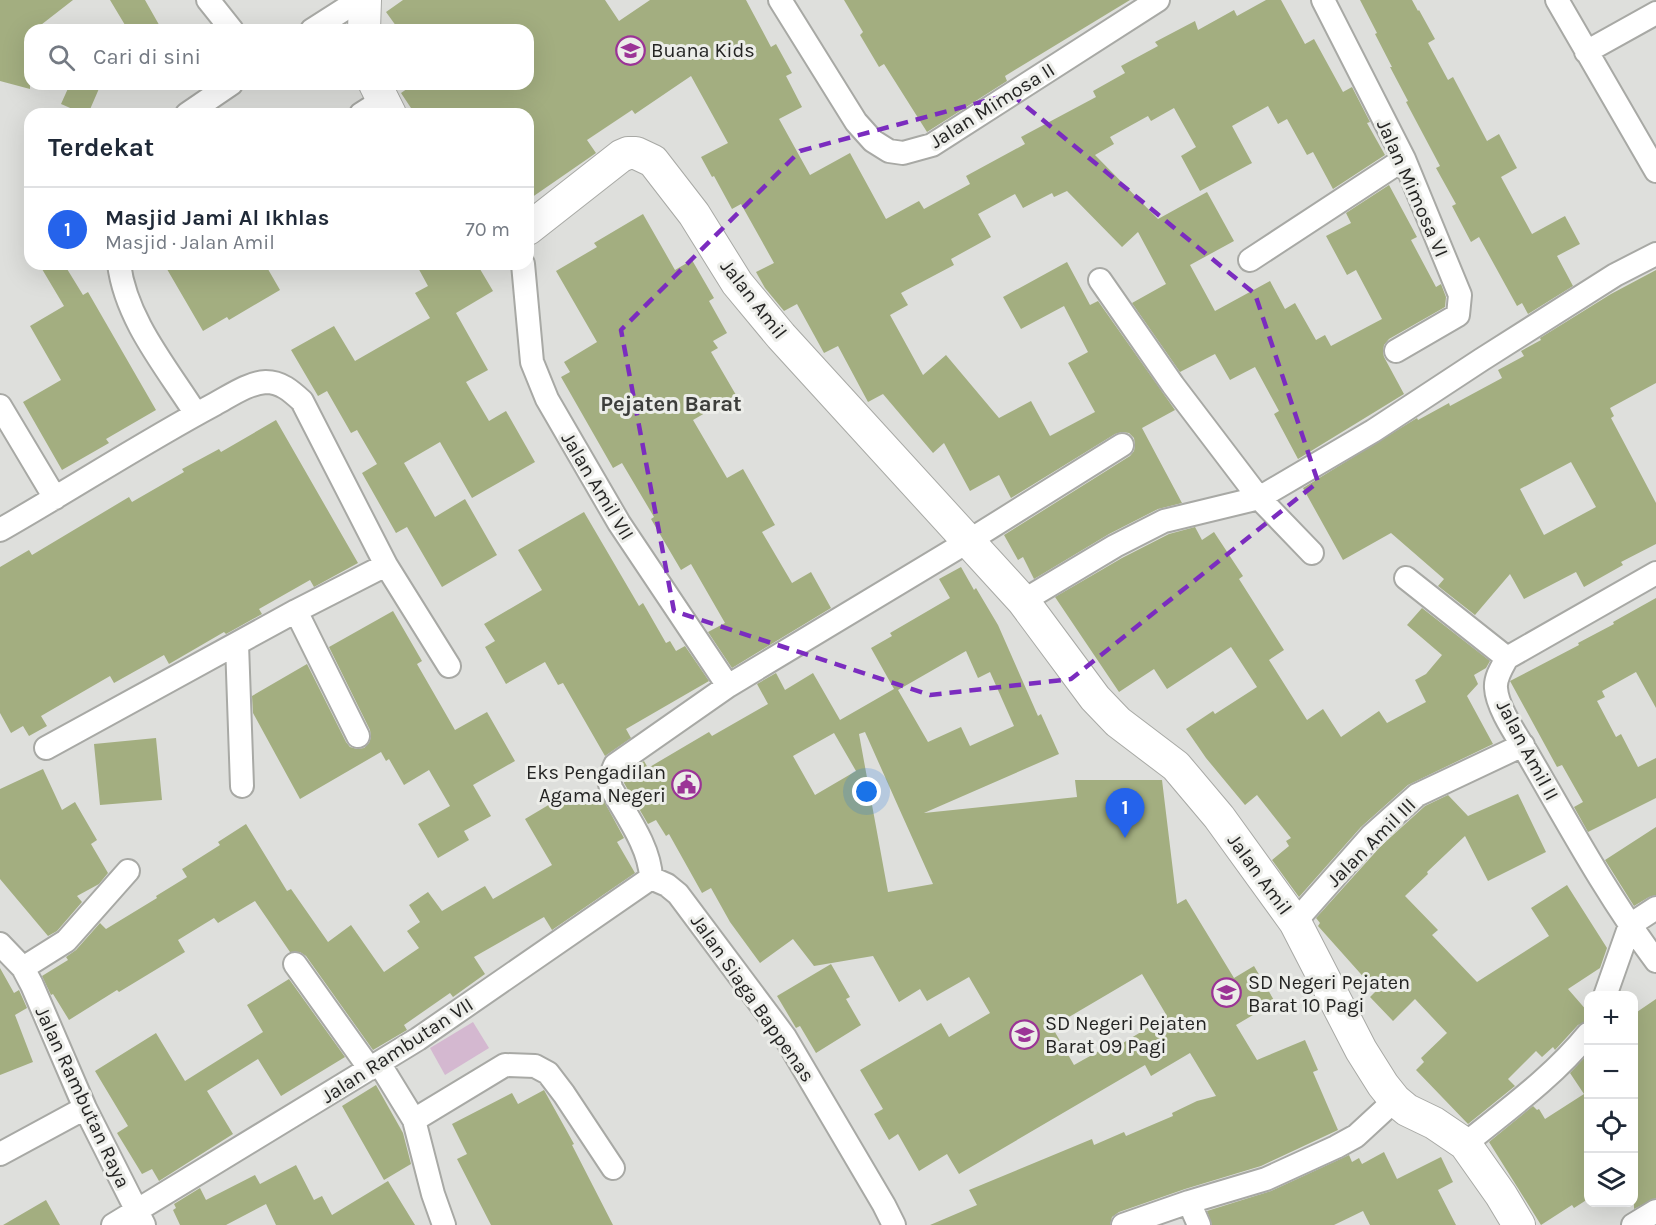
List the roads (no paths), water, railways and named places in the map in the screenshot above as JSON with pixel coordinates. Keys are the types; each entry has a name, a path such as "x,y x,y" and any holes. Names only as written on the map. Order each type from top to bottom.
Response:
{"street":[{"path":"208,0 227,24"},
{"path":"321,24 359,0"},
{"path":"364,24 365,0"},
{"name":"Jalan Mimosa II","path":"780,0 856,122 873,141 889,151 903,153 932,145 1158,0"},
{"name":"Jalan Mimosa VI","path":"1323,0 1404,159 1460,295 1458,315 1396,351"},
{"path":"1557,0 1656,171"},
{"path":"1586,52 1656,13"},
{"path":"196,108 222,90"},
{"name":"Jalan Amil","path":"534,224 621,156 636,153 652,161 694,214 737,283 781,336 1023,601 1083,682 1110,714 1176,766 1219,817 1295,922 1361,1050 1383,1085 1407,1110 1434,1123 1465,1144 1519,1225"},
{"path":"1250,260 1404,159"},
{"path":"1023,601 1106,551 1164,521 1259,498 1373,431 1615,275 1656,254"},
{"path":"119,270 137,323 196,414"},
{"name":"Jalan Amil VII","path":"524,270 532,362 547,399 619,523 728,686"},
{"path":"1100,280 1173,385 1259,498 1312,553"},
{"path":"0,530 196,414 251,385 265,382 277,384 288,389 302,401 386,565 449,666"},
{"path":"0,406 55,498"},
{"path":"651,878 651,865 645,851 611,788 610,774 615,765 728,686 967,542 1122,445"},
{"path":"46,748 296,611 386,565"},
{"path":"1406,578 1506,658 1656,573"},
{"path":"296,611 358,736"},
{"path":"237,644 242,786"},
{"name":"Jalan Amil II","path":"1506,658 1496,679 1499,700 1629,925 1656,961"},
{"name":"Jalan Amil III","path":"1295,922 1365,842 1417,795 1523,745"},
{"path":"23,968 66,941 128,871"},
{"name":"Jalan Rambutan VII","path":"113,1225 140,1218 418,1039 651,878"},
{"name":"Jalan Siaga Bappenas","path":"651,878 667,885 678,894 785,1037 894,1225"},
{"path":"1607,991 1629,925 1656,908"},
{"name":"Jalan Rambutan Raya","path":"0,944 23,968 32,984 84,1108 140,1218"},
{"path":"295,964 414,1120 433,1194 444,1225"},
{"path":"1465,1144 1549,1074 1584,1039"},
{"path":"414,1120 505,1065 535,1066 548,1073 613,1168"},
{"path":"1123,1225 1188,1202 1266,1179 1336,1147 1356,1136 1395,1100"},
{"path":"0,1154 84,1108"},
{"path":"1188,1202 1199,1225"},
{"path":"1633,1225 1656,1211"}],"place":[{"name":"Buana Kids","path":"630,50"},
{"name":"Eks Pengadilan Agama Negeri","path":"687,784"},
{"name":"Masjid Jami Al Ikhlas","path":"1125,838"},
{"name":"SD Negeri Pejaten Barat 10 Pagi","path":"1227,993"},
{"name":"SD Negeri Pejaten Barat 09 Pagi","path":"1024,1034"}],"district":[{"name":"Pejaten Barat","path":"671,403"}]}
